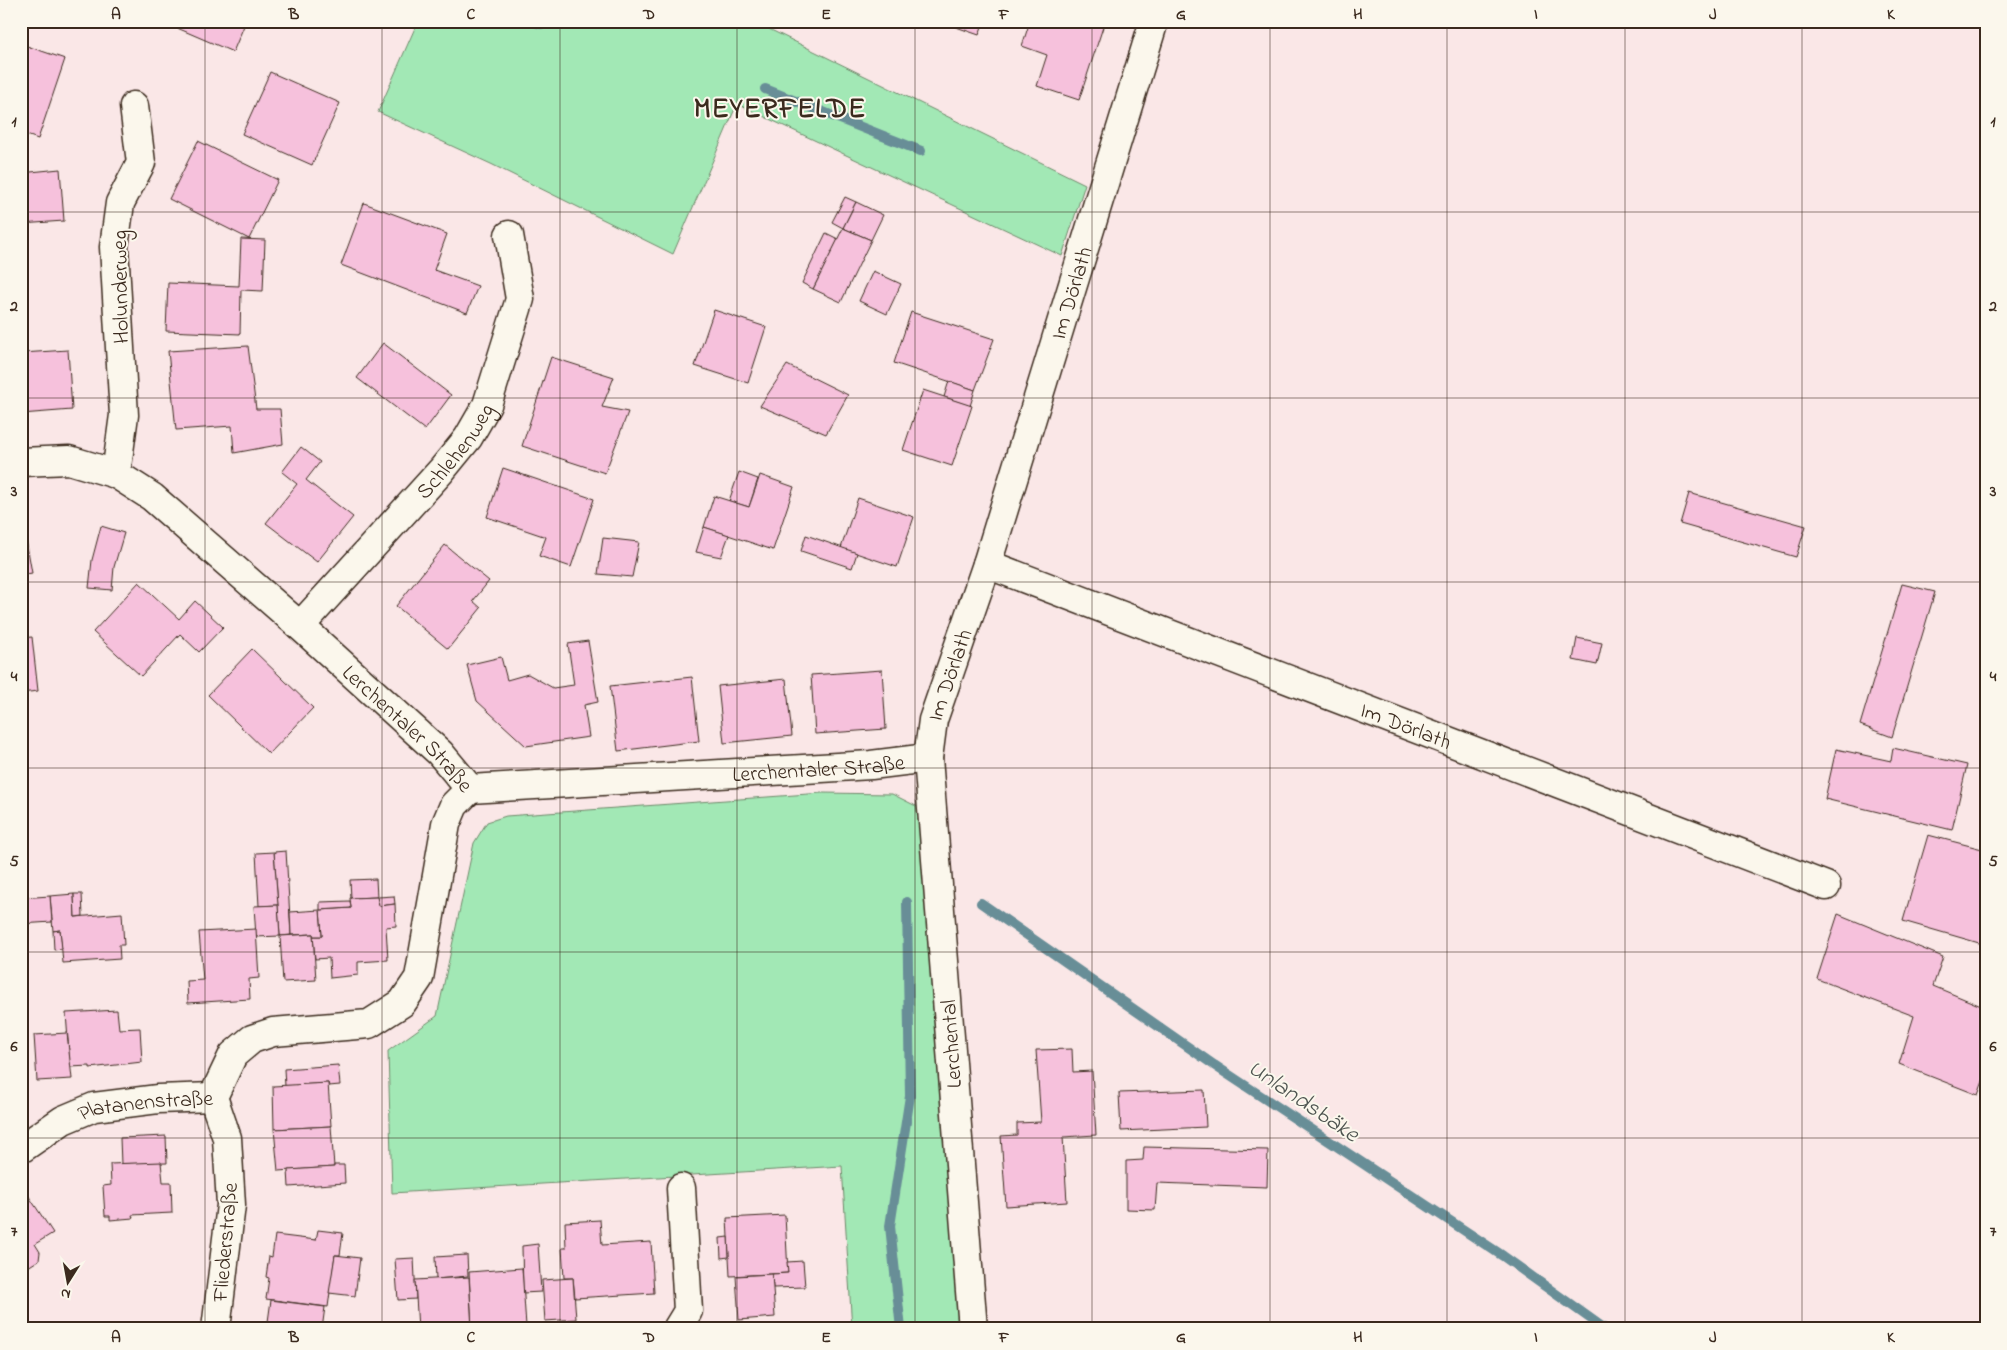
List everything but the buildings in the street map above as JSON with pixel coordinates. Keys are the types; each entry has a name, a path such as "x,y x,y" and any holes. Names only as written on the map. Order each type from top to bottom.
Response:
{"street":[{"name":"Im Dörlath","path":"928,758 933,720 986,564 1154,21"},
{"name":"Holunderweg","path":"116,474 124,415 114,247 120,204 140,163 134,106"},
{"name":"Schlehenweg","path":"300,626 452,458 468,438 487,405 520,299 509,235"},
{"name":"Lerchentaler Straße","path":"21,462 69,460 116,474 152,497 300,626 440,753 470,789 871,765 928,758"},
{"name":"Im Dörlath","path":"986,564 1826,886"},
{"name":"Lerchental","path":"928,758 972,1329"},
{"name":"Platanenstraße","path":"21,1149 63,1120 94,1107 158,1099 213,1097 233,1055 252,1039 273,1032 369,1024 402,1003 419,978 446,824 454,805 470,789"},
{"name":"Fliederstraße","path":"213,1097 227,1138 231,1205 216,1329"},
{"path":"677,1329 688,1311 681,1188"}],"green space":[{"path":"418,21 767,21 769,29 1085,184 1062,256 737,104 673,254 491,164 378,112"},
{"path":"822,793 892,794 924,810 959,1329 852,1329 842,1166 392,1193 388,1051 437,1016 474,843 487,822 506,816"}],"waterway":[{"name":"Unlandsbäke","path":"532,21 541,24"},
{"name":"Unlandsbäke","path":"765,89 921,151"},
{"path":"901,1329 890,1226 910,1096 907,902"},
{"name":"Unlandsbäke","path":"981,903 1214,1065 1503,1256 1605,1329"}],"district":[{"name":"MEYERFELDE","path":"780,107"}]}
